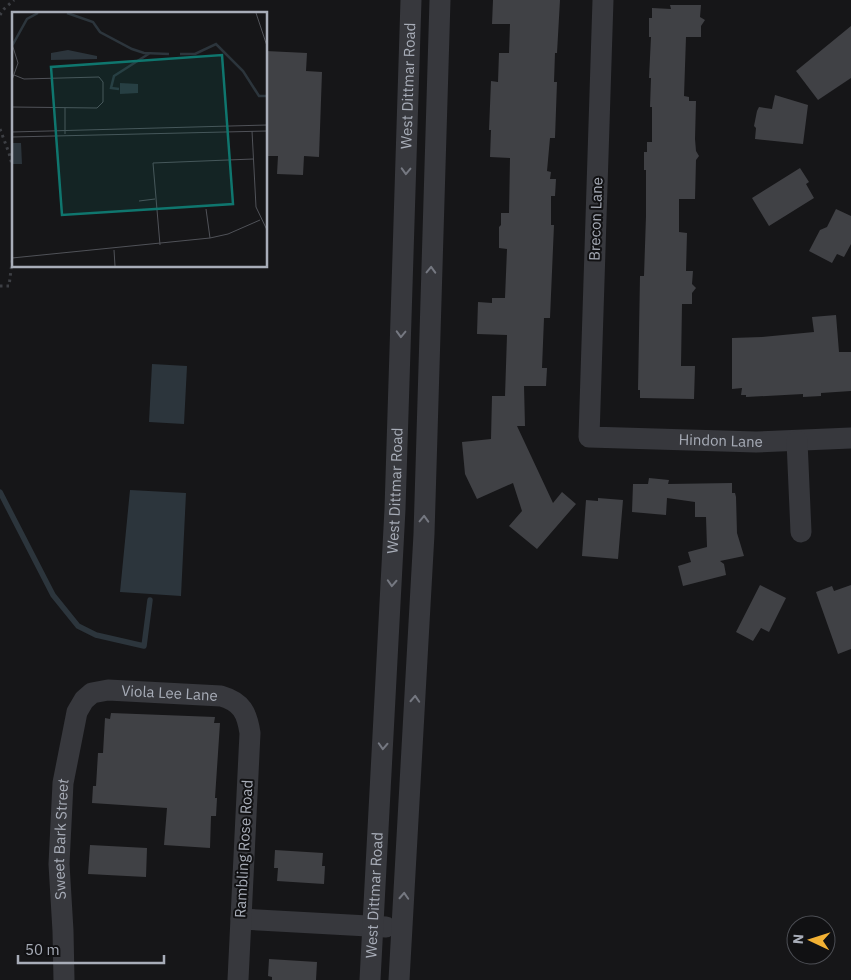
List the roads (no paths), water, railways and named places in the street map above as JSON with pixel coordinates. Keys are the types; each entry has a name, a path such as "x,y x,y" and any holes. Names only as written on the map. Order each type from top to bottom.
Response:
{"street":[{"name":"West Dittmar Road","path":"370,980 395,509 411,0"},
{"name":"West Dittmar Road","path":"400,980 426,475 440,0"},
{"name":"Brecon Lane","path":"589,437 603,0"},
{"name":"Hindon Lane","path":"589,437 756,442 851,438"},
{"path":"797,441 801,532"},
{"name":"Viola Lee Lane","path":"84,700 92,693 108,690 221,696 232,699 241,707 248,719"},
{"name":"Sweet Bark Street","path":"64,980 59,864 63,784 77,712 84,700"},
{"name":"Rambling Rose Road","path":"238,980 250,734 248,719"},
{"path":"241,919 402,928"}],"waterway":[{"path":"0,492 53,595 78,626 96,635 144,646 150,600"}]}
